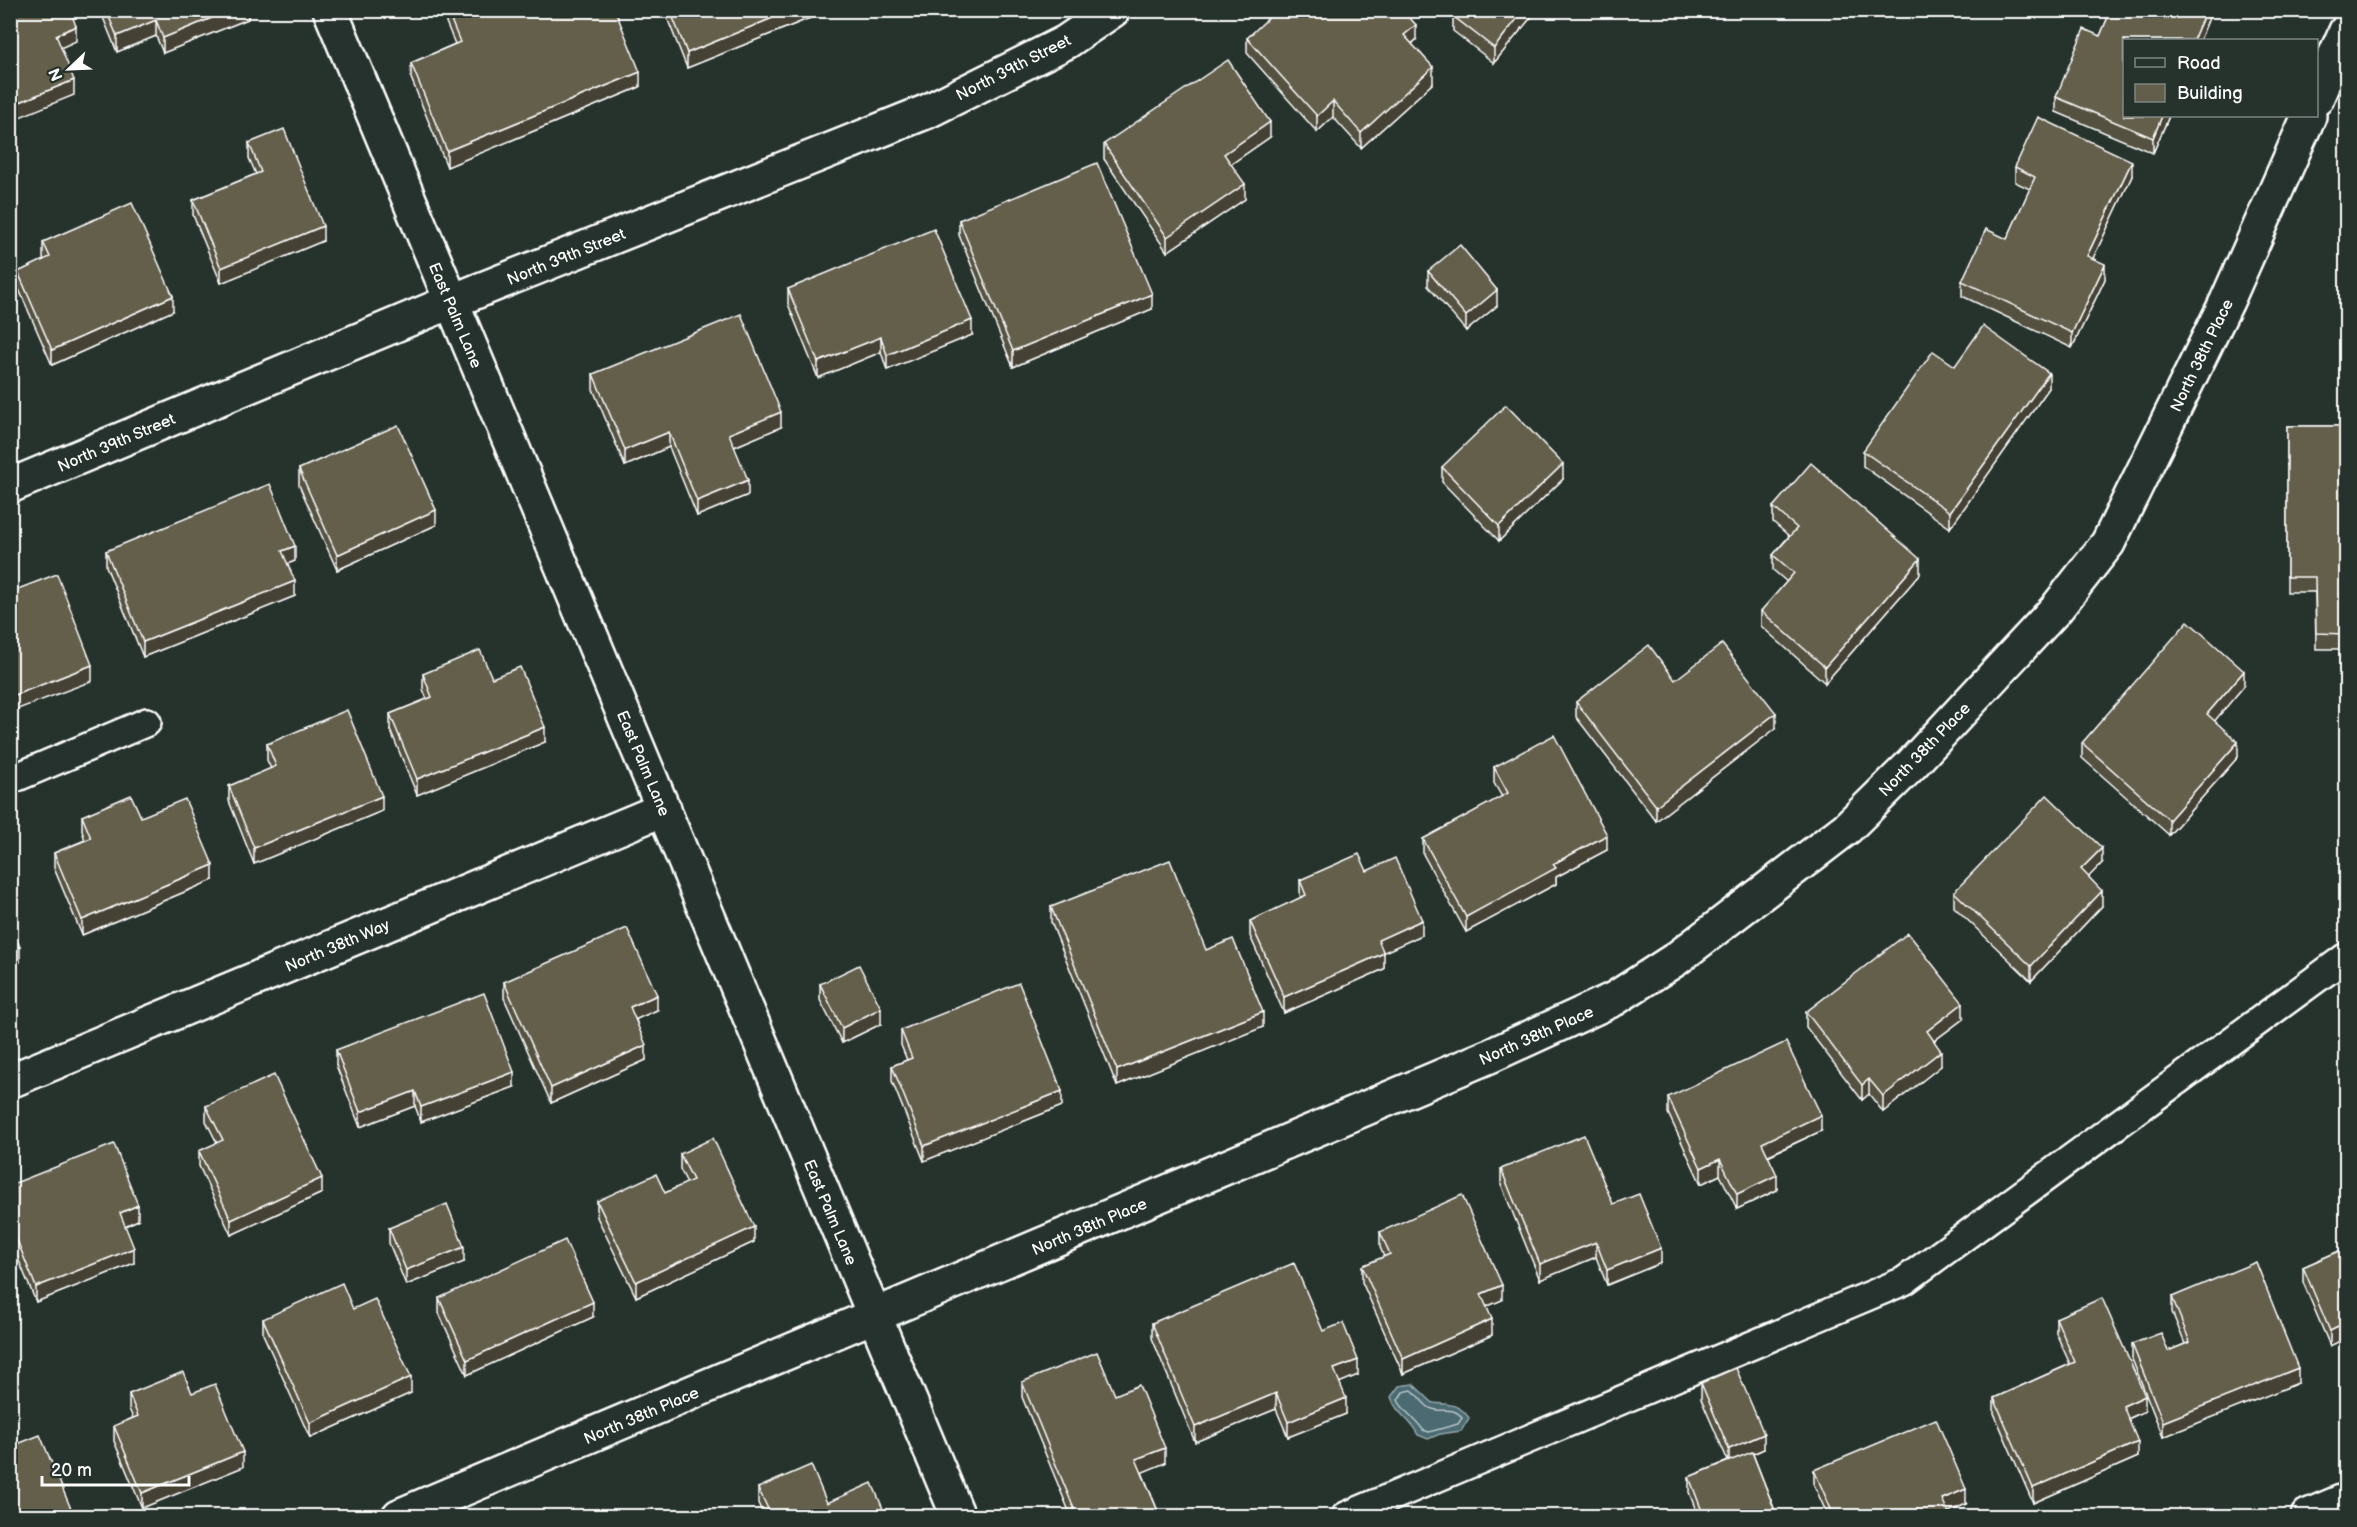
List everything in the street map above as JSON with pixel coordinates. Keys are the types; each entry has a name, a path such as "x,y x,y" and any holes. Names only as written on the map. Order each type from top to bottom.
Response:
{"street":[{"name":"East Palm Lane","path":"330,10 958,1516"},
{"name":"North 39th Street","path":"10,486 450,302 928,111 1065,42 1113,10"},
{"path":"2318,94 2346,31"},
{"name":"North 38th Place","path":"399,1516 1492,1055 1614,999 1676,959 1847,828 1912,764 2056,609 2108,543 2227,301 2309,117"},
{"name":"North 38th Way","path":"10,1081 664,809"},
{"path":"2307,1516 2346,1500"}],"lane":[{"path":"10,780 147,722"},
{"path":"1346,1516 1904,1281 2346,957"}],"water":[{"path":"1413,1384 1433,1403 1454,1406 1466,1413 1469,1418 1461,1431 1440,1434 1428,1439 1418,1435 1391,1397 1399,1386"}],"building":[{"path":"10,10 70,10 76,26 56,35 74,80 10,106"},
{"path":"106,10 231,10 163,38 156,20 117,36"},
{"path":"447,10 615,10 640,72 447,151 411,63 460,42"},
{"path":"670,10 792,10 687,53"},
{"path":"1277,10 1403,10 1416,25 1404,35 1433,67 1361,133 1333,101 1317,116 1247,38"},
{"path":"1457,10 1524,10 1494,48 1453,16"},
{"path":"2111,10 2206,10 2193,39 2123,39 2123,117 2162,117 2153,138 2056,97 2084,29 2100,36"},
{"path":"1228,60 1270,122 1224,154 1245,184 1167,237 1104,144"},
{"path":"2038,117 2132,161 2087,256 2105,264 2072,333 1962,281 1986,229 2007,239 2035,177 2015,167"},
{"path":"284,129 323,226 221,268 193,200 261,172 249,143"},
{"path":"1097,163 1152,294 1013,351 959,220"},
{"path":"132,203 173,296 52,350 18,272 50,257 43,242"},
{"path":"934,229 972,320 887,355 881,337 818,362 788,289"},
{"path":"1460,245 1497,290 1466,316 1428,271"},
{"path":"741,314 781,412 729,434 748,480 697,501 669,432 625,450 593,374"},
{"path":"1983,326 2049,373 1950,512 1863,451 1933,351 1955,366"},
{"path":"1506,405 1563,464 1499,526 1442,467"},
{"path":"398,425 436,510 337,555 299,469"},
{"path":"2287,426 2346,426 2346,634 2316,633 2315,577 2287,577"},
{"path":"1811,463 1920,559 1825,667 1761,611 1794,573 1773,555 1797,528 1773,507"},
{"path":"270,484 295,546 282,551 295,581 143,642 106,551"},
{"path":"57,574 92,665 10,697 10,592"},
{"path":"2188,621 2244,671 2207,714 2238,742 2169,820 2082,743"},
{"path":"1722,644 1776,713 1656,806 1576,702 1649,645 1675,680"},
{"path":"480,650 492,678 520,667 545,727 417,779 390,714 432,697 423,674"},
{"path":"347,710 382,796 254,848 229,786 276,766 267,744"},
{"path":"1554,735 1607,835 1553,864 1556,868 1466,917 1423,839 1508,793 1494,767"},
{"path":"131,795 141,817 185,799 213,865 82,920 54,853 91,838 82,816"},
{"path":"2047,795 2102,848 2081,869 2102,891 2031,966 1954,892"},
{"path":"1359,854 1367,871 1395,858 1422,920 1378,940 1384,953 1284,997 1250,921 1306,895 1300,880"},
{"path":"1170,860 1206,950 1233,939 1263,1012 1117,1070 1051,907"},
{"path":"10,923 20,947 10,951"},
{"path":"627,928 657,995 630,1007 646,1045 551,1088 504,982"},
{"path":"1908,933 1963,1003 1927,1031 1941,1051 1883,1096 1869,1079 1862,1085 1806,1012"},
{"path":"859,965 881,1008 842,1028 820,984"},
{"path":"1019,983 1062,1091 924,1146 892,1066 912,1058 901,1030"},
{"path":"484,993 514,1072 421,1107 415,1091 360,1112 336,1050"},
{"path":"1786,1042 1821,1115 1762,1143 1777,1175 1737,1194 1720,1159 1701,1168 1668,1097"},
{"path":"274,1075 322,1178 231,1220 199,1151 223,1140 206,1106"},
{"path":"1584,1135 1613,1204 1639,1194 1661,1248 1607,1270 1596,1242 1540,1264 1501,1169"},
{"path":"713,1138 754,1227 636,1282 597,1201 656,1174 665,1193 693,1180 680,1154"},
{"path":"114,1144 138,1205 120,1213 134,1248 36,1287 10,1223 10,1185"},
{"path":"1462,1195 1502,1285 1481,1294 1492,1319 1403,1359 1362,1266 1390,1254 1380,1232"},
{"path":"447,1204 464,1247 406,1270 389,1228"},
{"path":"565,1240 593,1302 467,1360 439,1298"},
{"path":"2346,1248 2346,1323 2330,1331 2303,1267"},
{"path":"2256,1262 2298,1368 2163,1422 2132,1344 2161,1333 2168,1351 2190,1342 2172,1297"},
{"path":"1294,1263 1323,1331 1343,1323 1358,1360 1334,1369 1346,1398 1288,1422 1276,1393 1195,1427 1152,1323"},
{"path":"342,1283 353,1309 375,1299 411,1377 310,1423 263,1319"},
{"path":"2102,1298 2145,1396 2123,1406 2138,1442 2033,1488 1994,1398 2075,1362 2056,1318"},
{"path":"1097,1352 1115,1395 1139,1385 1165,1448 1136,1459 1160,1516 1077,1516 1022,1382"},
{"path":"1736,1368 1764,1434 1729,1449 1701,1383"},
{"path":"183,1372 192,1393 215,1384 243,1452 142,1493 114,1426 138,1416 129,1394"},
{"path":"1936,1419 1966,1489 1942,1499 1950,1516 1834,1516 1814,1470"},
{"path":"40,1435 74,1516 10,1516 10,1447"},
{"path":"1752,1452 1777,1516 1688,1516 1702,1511 1689,1477"},
{"path":"811,1465 827,1503 872,1483 886,1516 763,1516 770,1513 758,1488"}]}
